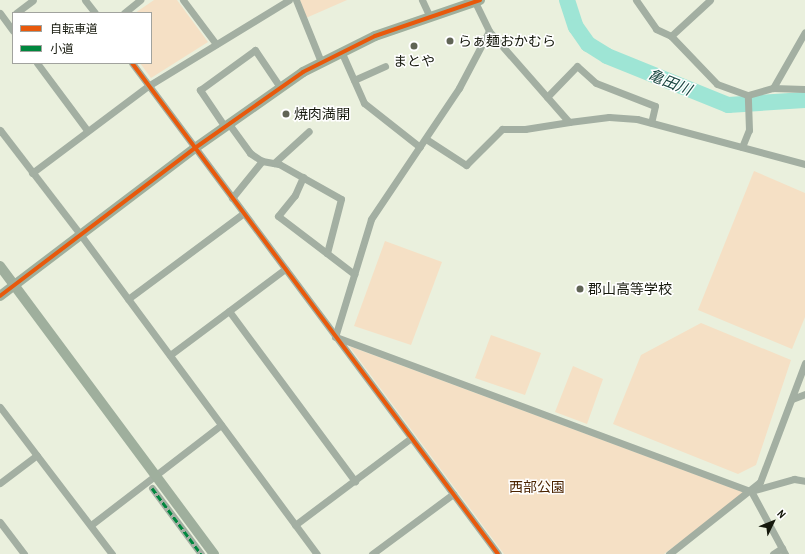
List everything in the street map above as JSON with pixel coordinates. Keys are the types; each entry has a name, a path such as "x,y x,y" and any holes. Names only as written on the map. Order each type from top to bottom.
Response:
{"street":[{"path":"17,12 33,0"},
{"path":"85,0 94,12"},
{"path":"125,12 140,0"},
{"path":"183,0 216,44"},
{"path":"32,173 148,86 289,0"},
{"path":"296,0 321,62"},
{"path":"422,0 430,17"},
{"path":"636,0 656,29 671,36 717,84 748,96 773,88 805,89"},
{"path":"671,36 710,0"},
{"path":"0,296 195,148 280,87 341,51 375,36 477,1 489,31 569,122"},
{"path":"0,13 12,30"},
{"path":"6,21 12,16"},
{"path":"336,337 371,219 459,88 489,31"},
{"path":"773,88 805,32"},
{"path":"280,87 255,50 200,90 250,153 262,161 274,163 302,177 341,199 327,253"},
{"path":"341,51 364,103 420,147"},
{"path":"38,64 88,130"},
{"path":"133,64 498,554"},
{"path":"354,80 385,66"},
{"path":"547,97 577,66 596,83 655,106 651,123"},
{"path":"742,147 749,130 750,113 748,96"},
{"path":"426,139 466,165 502,129 525,129 609,117 651,123 805,164"},
{"path":"0,130 80,234 317,554"},
{"path":"274,163 309,131"},
{"path":"232,198 262,161"},
{"path":"302,177 295,195 278,216 354,274"},
{"path":"128,299 244,213"},
{"path":"0,266 214,554"},
{"path":"170,355 285,269"},
{"path":"229,311 355,481"},
{"path":"336,337 751,491 794,478 805,481"},
{"path":"669,554 751,491 760,482 805,363"},
{"path":"792,399 805,394"},
{"path":"0,407 112,554"},
{"path":"91,525 221,426"},
{"path":"295,525 412,438"},
{"path":"0,483 37,455"},
{"path":"152,488 201,554"},
{"path":"751,491 783,551 773,554"},
{"path":"372,554 453,494"},
{"path":"0,522 24,554"}],"green space":[{"path":"154,0 177,0 208,42 151,78 141,64 152,64 152,12 136,12"},
{"path":"300,0 347,0 306,18"},
{"path":"754,171 805,193 805,317 792,349 698,310"},
{"path":"385,241 442,262 411,345 354,326"},
{"path":"701,323 791,360 756,465 738,474 613,424 641,355"},
{"path":"491,335 541,353 525,395 475,378"},
{"name":"西部公園","path":"349,346 745,493 664,554 504,554"},
{"path":"573,366 603,379 587,424 555,412"}],"waterway":[{"name":"亀田川","path":"567,0 576,27 588,44 607,56 728,105 805,100"}],"marked path":[{"path":"152,488 201,554"}],"cycle path":[{"path":"0,296 195,148 303,72 375,36 480,0"},
{"path":"133,64 498,554"}],"place":[{"name":"らぁ麺おかむら","path":"450,41"},
{"name":"まとや","path":"414,46"},
{"name":"焼肉満開","path":"286,114"},
{"name":"郡山高等学校","path":"580,289"}]}
